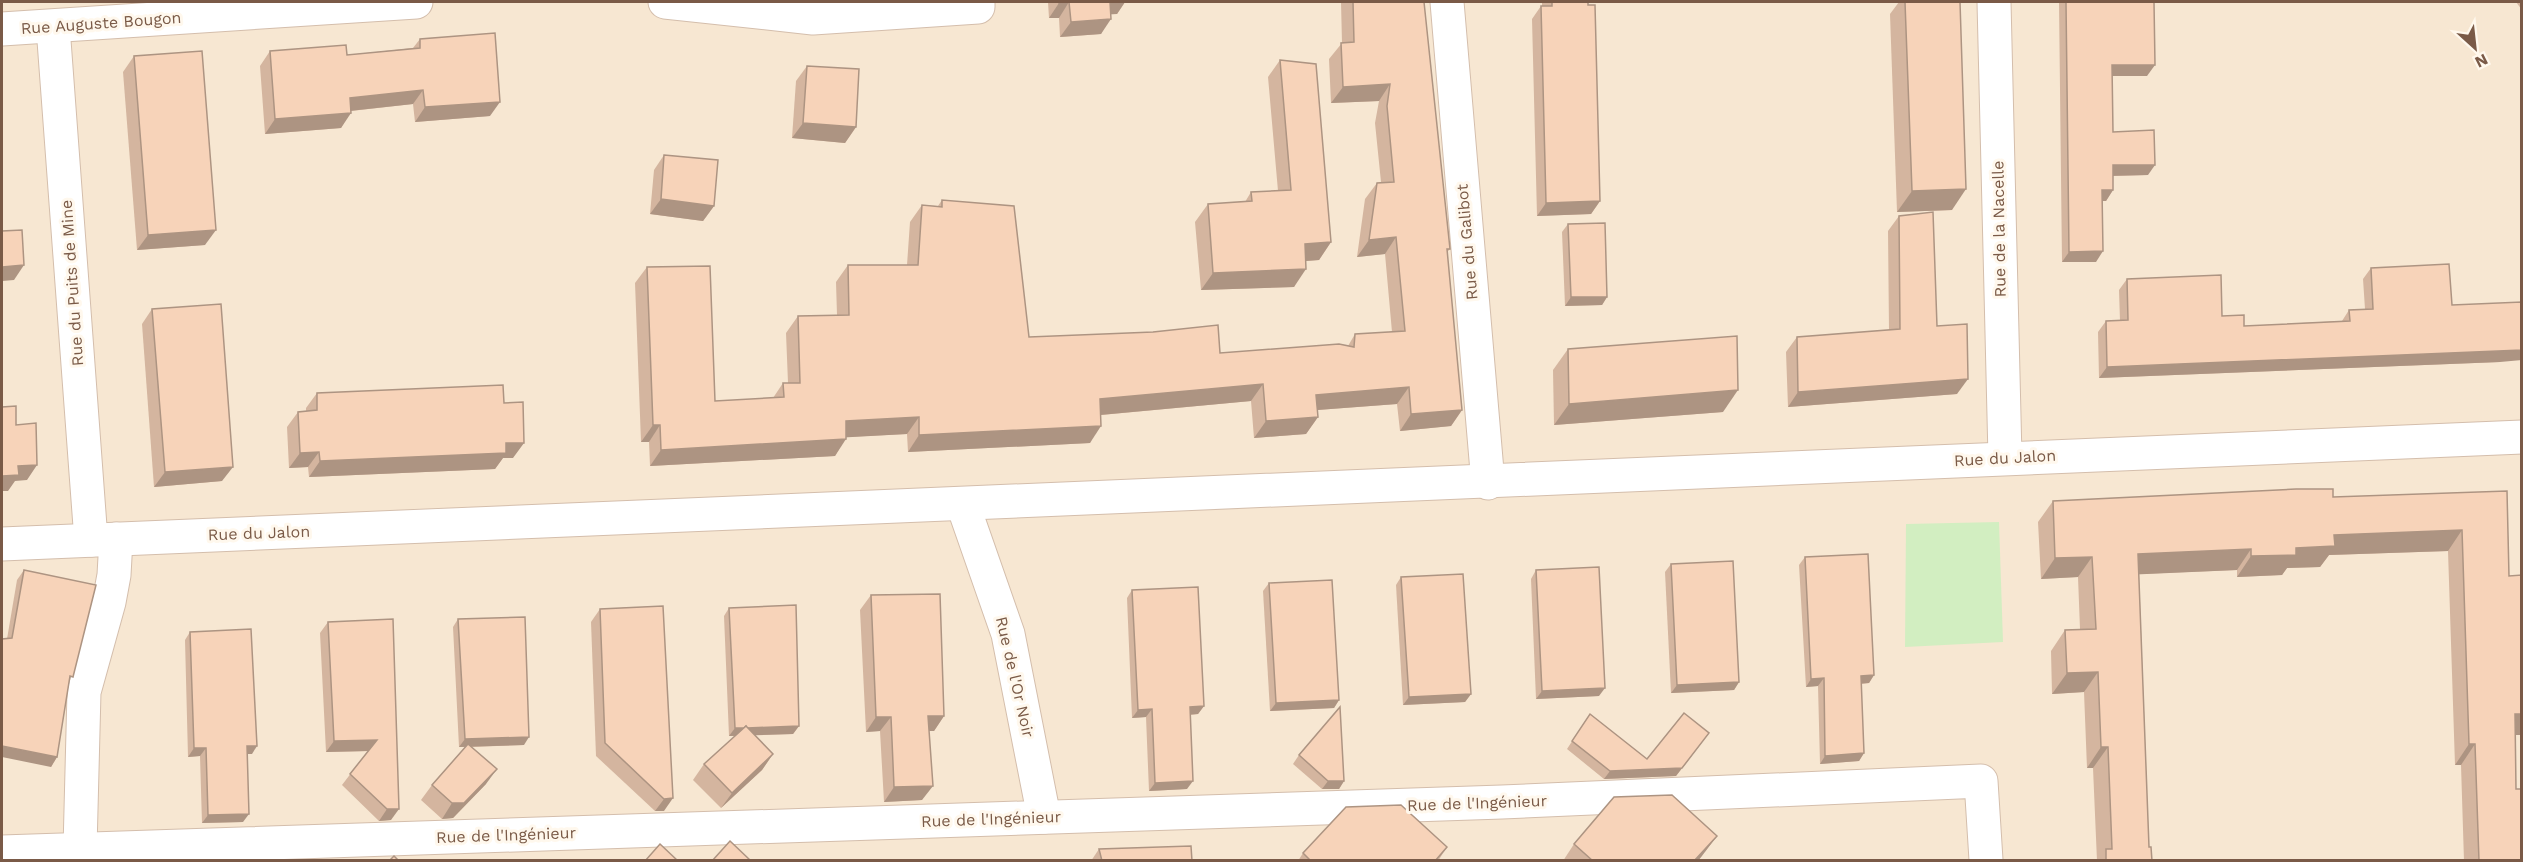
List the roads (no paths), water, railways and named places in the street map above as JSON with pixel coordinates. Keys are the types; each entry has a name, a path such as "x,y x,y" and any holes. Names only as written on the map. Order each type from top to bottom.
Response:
{"street":[{"name":"Rue Auguste Bougon","path":"2,29 416,2"},
{"path":"664,2 768,15 835,10 978,8 978,2"},
{"name":"Rue du Galibot","path":"1447,2 1488,483"},
{"name":"Rue de la Nacelle","path":"1994,2 2005,457"},
{"name":"Rue du Puits de Mine","path":"53,27 104,540 114,575 109,602 84,692 80,849"},
{"name":"Rue du Jalon","path":"2,544 1488,483 2005,457 2522,437"},
{"name":"Rue de l'Or Noir","path":"963,505 1008,634 1044,817"},
{"name":"Rue de l'Ingénieur","path":"2,852 1514,802 1981,781 1986,861"}]}
